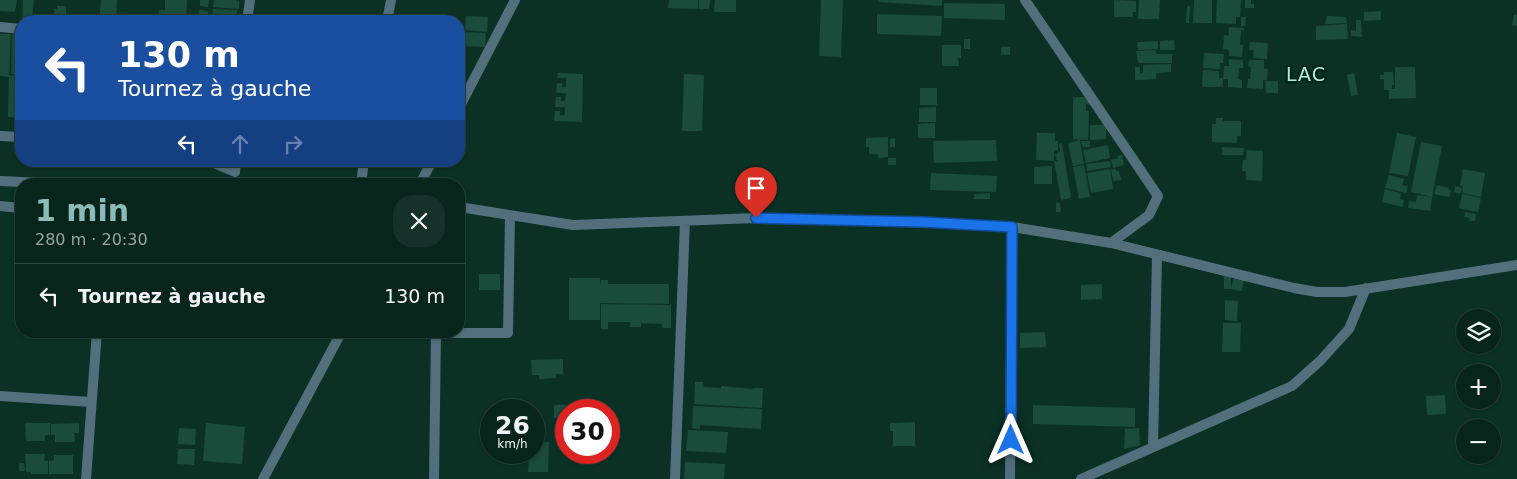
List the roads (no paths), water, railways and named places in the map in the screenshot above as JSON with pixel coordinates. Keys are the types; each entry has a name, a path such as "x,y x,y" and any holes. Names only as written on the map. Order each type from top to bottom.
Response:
{"street":[{"path":"248,15 250,0"},
{"path":"389,15 391,0"},
{"path":"465,96 515,0"},
{"path":"1025,0 1158,196 1150,215 1111,243"},
{"path":"0,27 15,28"},
{"path":"0,136 15,137"},
{"path":"223,167 235,172 235,167"},
{"path":"0,181 15,182"},
{"path":"0,206 15,207"},
{"path":"465,208 573,225 748,218 834,219 1012,227 1111,243 1317,292 1345,292 1517,265"},
{"path":"465,333 508,333 510,216"},
{"path":"675,479 685,221"},
{"path":"1010,479 1012,227"},
{"path":"1153,447 1157,255"},
{"path":"1081,479 1292,386 1320,361 1349,329 1366,288"},
{"path":"86,479 96,338"},
{"path":"263,479 338,338"},
{"path":"434,479 436,338"},
{"path":"0,396 91,402"}],"district":[{"name":"LAC","path":"1306,74"}]}
